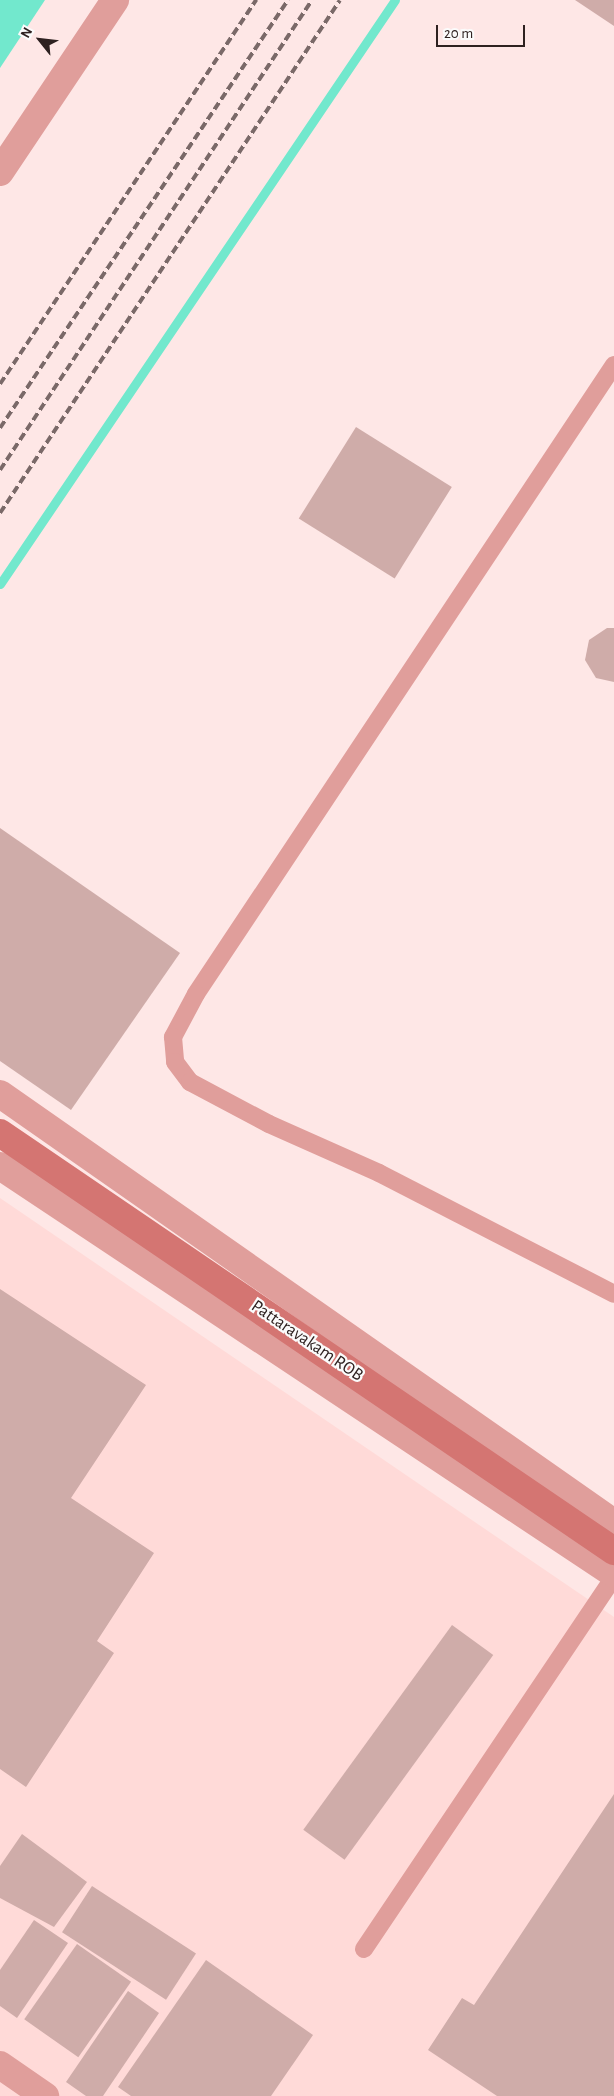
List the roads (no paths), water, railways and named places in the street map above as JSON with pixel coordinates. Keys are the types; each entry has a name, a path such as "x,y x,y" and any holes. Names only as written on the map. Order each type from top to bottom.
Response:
{"main road":[{"name":"Pattaravakam ROB","path":"0,1133 614,1551"}],"street":[{"path":"0,172 115,0"},
{"path":"0,1094 614,1522"},
{"path":"0,1166 614,1576"},
{"path":"0,2065 45,2096"}],"lane":[{"path":"614,365 608,385 196,994 173,1036 175,1062 190,1082 261,1119 379,1173 614,1294"},
{"path":"364,1949 614,1576"}],"waterway":[{"path":"0,584 395,0"}],"railway":[{"path":"0,384 256,0"},
{"path":"0,428 288,0"},
{"path":"0,470 312,0"},
{"path":"0,513 340,0"}]}
